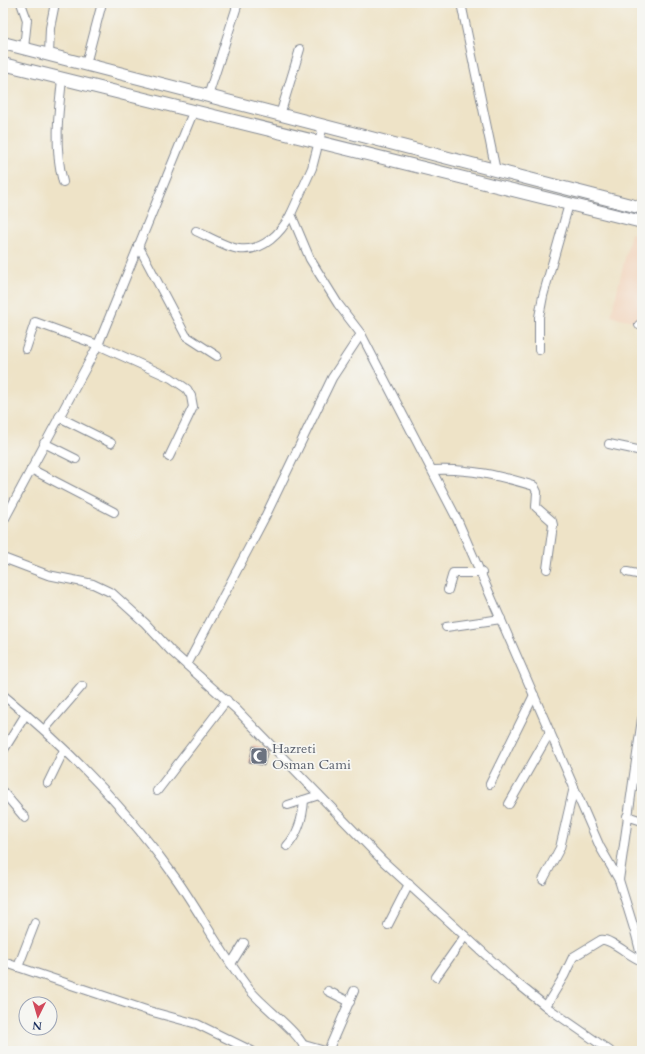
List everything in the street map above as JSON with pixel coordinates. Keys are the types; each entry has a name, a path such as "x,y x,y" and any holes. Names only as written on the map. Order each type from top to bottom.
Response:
{"highway":[{"path":"3,43 642,208"},
{"path":"3,64 62,80 194,110 319,143 642,222"}],"street":[{"path":"21,3 27,20 24,48"},
{"path":"49,55 50,28 55,3"},
{"path":"86,64 102,3"},
{"path":"208,96 238,3"},
{"path":"461,3 496,171"},
{"path":"280,115 300,49"},
{"path":"62,80 57,133 58,164 63,182"},
{"path":"3,522 44,443 98,345 194,110"},
{"path":"196,231 238,250 248,249 274,237 285,225 312,168 323,126"},
{"path":"538,350 539,317 542,296 569,204"},
{"path":"291,214 310,259 338,304 360,334 395,402 433,470 482,573 600,847 619,880 642,960"},
{"path":"138,245 186,336 217,356"},
{"path":"26,349 35,322 98,345 171,378 187,389 191,396 193,406 169,457"},
{"path":"187,665 265,517 332,378 360,334"},
{"path":"59,417 111,443"},
{"path":"44,443 76,460"},
{"path":"609,444 642,451"},
{"path":"31,469 114,512"},
{"path":"433,470 448,469 498,475 534,486 537,492 536,507 552,521 553,525 547,569"},
{"path":"3,558 48,576 103,588 112,593 226,700 367,846 512,979 546,1006 610,1051"},
{"path":"627,572 642,574"},
{"path":"448,590 453,573 482,573"},
{"path":"446,627 501,619"},
{"path":"44,730 82,686"},
{"path":"3,695 44,730 115,804 161,858 178,881 231,964 250,990 305,1048 326,1051 354,991"},
{"path":"490,784 534,695"},
{"path":"157,791 226,700"},
{"path":"3,751 26,714"},
{"path":"619,880 627,816 638,766 642,719"},
{"path":"509,804 550,732"},
{"path":"48,783 64,750"},
{"path":"543,880 560,848 574,787"},
{"path":"3,792 25,818"},
{"path":"288,805 319,795"},
{"path":"287,846 299,825 304,808 304,800"},
{"path":"627,816 642,821"},
{"path":"388,925 409,884"},
{"path":"18,967 35,923"},
{"path":"436,977 465,936"},
{"path":"546,1006 564,976 573,957 601,940 605,939 628,955 642,960"},
{"path":"231,964 244,943"},
{"path":"3,962 149,1011 197,1024 252,1051"},
{"path":"328,990 350,1002"}],"shaded area":[{"path":"631,233 642,236 642,323 611,316"}],"building":[{"name":"Hazreti Osman Cami","path":"253,746 268,750 264,766 249,762"}],"place":[{"name":"Hazreti Osman Cami","path":"259,756"}]}
